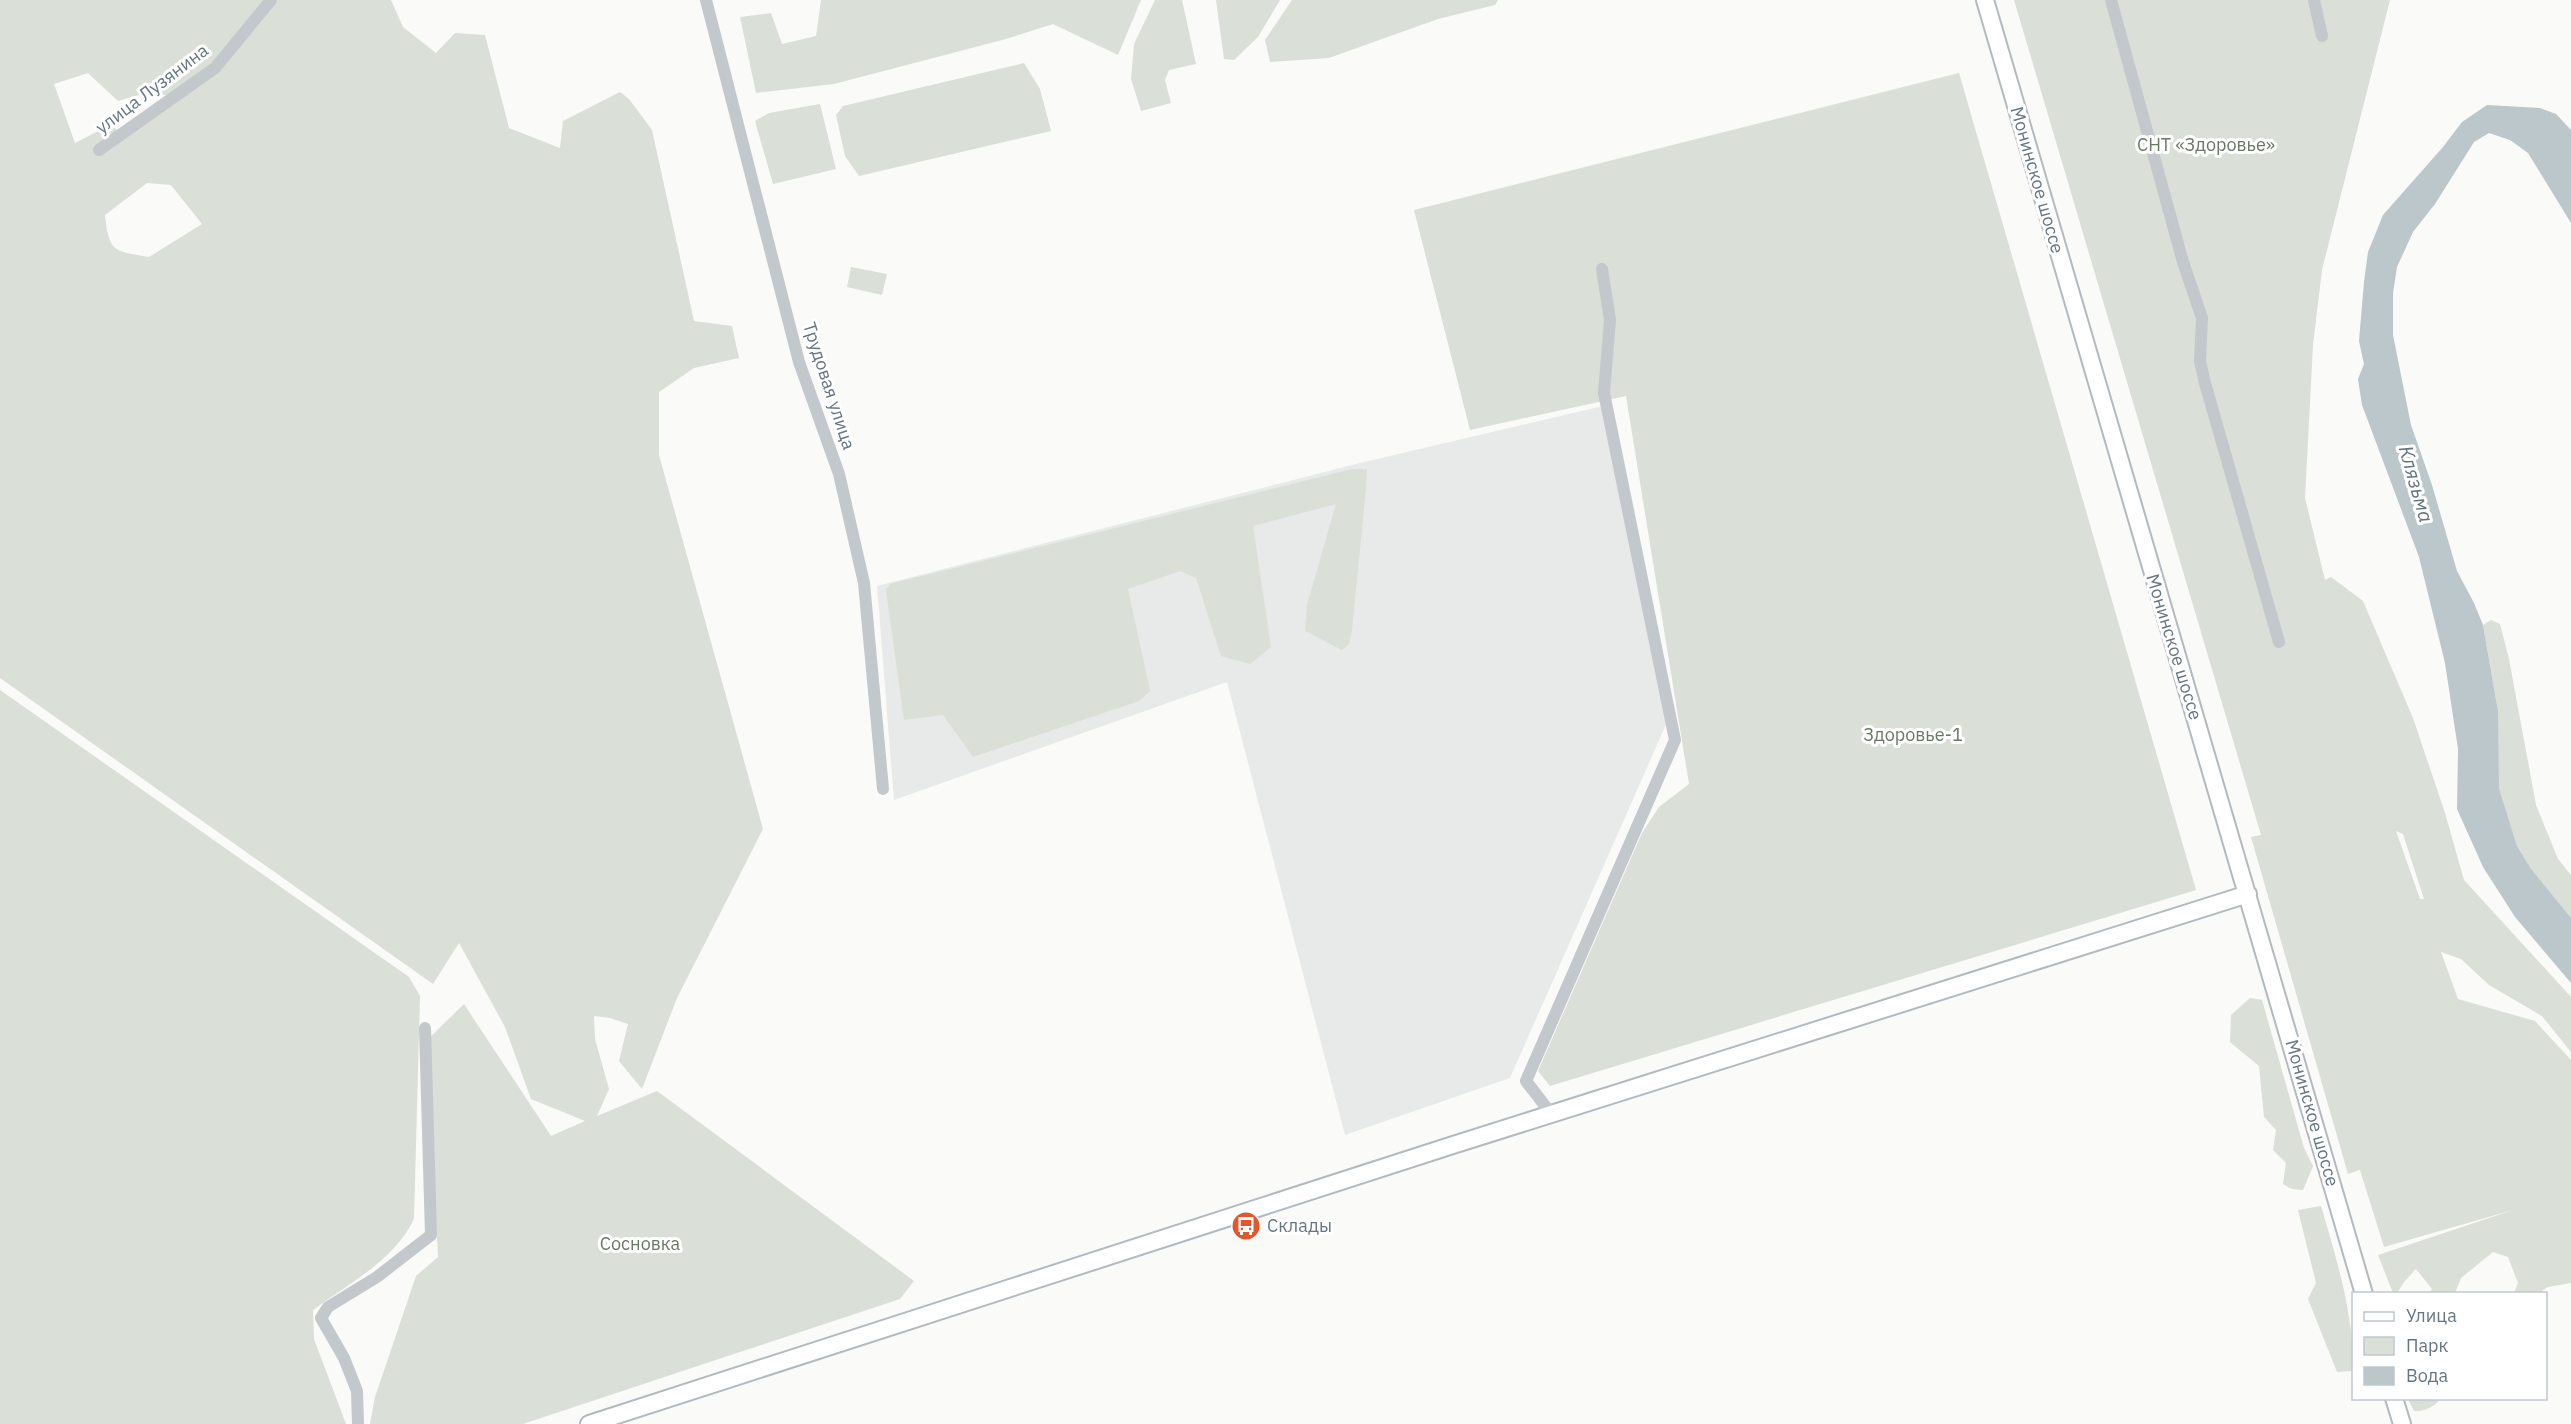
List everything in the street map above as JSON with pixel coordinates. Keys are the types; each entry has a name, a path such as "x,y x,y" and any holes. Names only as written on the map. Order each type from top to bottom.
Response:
{"main road":[{"name":"Монинское шоссе","path":"1984,0 2364,1292"},
{"path":"589,1424 922,1315 2248,894"},
{"path":"2395,1400 2402,1424"}],"street":[{"name":"улица Лузянина","path":"99,150 215,68 271,0"},
{"name":"Трудовая улица","path":"706,0 799,362 839,474 864,584 883,789"},
{"path":"2111,0 2183,262 2199,305 2203,331 2200,361 2205,383 2279,642"},
{"path":"2314,0 2322,36"},
{"path":"1552,1115 1526,1081 1675,740 1604,393 1610,320 1602,269"},
{"path":"358,1424 357,1391 345,1358 321,1318 327,1307 377,1277 431,1235 425,1028"}],"shaded area":[{"path":"1603,406 1668,720 1510,1078 1345,1135 1227,682 894,800 877,586 1360,463"}],"green space":[{"name":"Сосновка","path":"0,0 391,0 403,27 436,53 455,33 485,35 509,128 560,148 563,121 620,92 629,99 652,130 694,321 732,326 739,358 694,368 659,392 659,455 763,829 677,998 642,1089 619,1061 628,1024 594,1016 595,1039 609,1089 597,1116 657,1091 914,1281 900,1299 523,1424 370,1424 375,1397 416,1276 438,1257 427,1040 464,1004 551,1136 585,1121 531,1099 505,1027 459,943 433,984 0,678","holes":["88,73 118,101 142,94 169,95 120,132 110,125 75,143 54,84","147,183 171,185 202,224 149,257 115,248 109,237 105,215"]},
{"path":"821,0 1141,0 1118,55 1053,24 1006,39 834,84 756,93 740,17 771,13 782,44 816,36"},
{"path":"1155,0 1182,0 1196,64 1169,70 1165,80 1171,103 1141,111 1131,79 1134,44"},
{"path":"1216,0 1280,0 1258,37 1234,60 1224,59"},
{"path":"1292,0 1498,0 1495,5 1438,19 1329,58 1270,62 1265,40"},
{"name":"СНТ «Здоровье»","path":"2014,0 2390,0 2322,270 2313,345 2305,498 2325,580 2331,577 2363,601 2413,718 2445,813 2464,880 2571,997 2571,1052 2542,1016 2489,985 2461,959 2441,952 2458,999 2535,1021 2571,1060 2571,1283 2548,1287 2540,1292 2514,1292 2518,1283 2508,1257 2493,1252 2461,1278 2455,1292 2430,1292 2432,1289 2416,1269 2398,1292 2393,1292 2378,1255 2513,1210 2384,1247 2360,1170 2348,1174 2251,837 2261,835","holes":["2396,831 2403,834 2424,899 2420,899"]},
{"path":"1024,63 1040,89 1051,131 859,176 845,156 836,115 843,106"},
{"name":"Здоровье-1","path":"1959,73 2196,890 1550,1086 1538,1071 1642,833 1659,807 1689,784 1626,396 1470,430 1414,210"},
{"path":"820,104 836,169 773,184 755,121 769,113"},
{"path":"851,267 887,274 882,295 847,287"},
{"path":"1352,469 1367,469 1366,488 1352,630 1349,644 1342,650 1305,631 1307,605 1336,504 1253,526 1271,647 1250,664 1221,656 1196,578 1180,571 1128,589 1150,691 1139,701 973,757 943,715 904,720 886,590 890,584"},
{"path":"2491,620 2500,624 2509,659 2536,805 2558,859 2571,875 2571,918 2531,870 2517,846 2498,789 2498,711 2483,625"},
{"path":"0,690 409,977 420,996 414,1219 395,1247 383,1259 313,1310 314,1339 346,1424 0,1424"},
{"path":"2250,998 2262,1000 2304,1148 2313,1166 2303,1190 2292,1189 2283,1184 2286,1163 2273,1150 2276,1130 2264,1117 2259,1066 2230,1042 2231,1015"},
{"path":"2321,1206 2348,1308 2352,1340 2352,1371 2337,1372 2308,1299 2316,1283 2298,1210"},
{"path":"2409,1400 2439,1400 2432,1407 2414,1411"}],"water":[{"name":"Клязьма","path":"2487,105 2540,108 2556,114 2571,130 2571,223 2528,153 2510,140 2489,133 2474,142 2435,204 2413,232 2397,267 2393,293 2393,335 2411,425 2432,485 2457,571 2483,625 2498,711 2499,789 2517,846 2531,869 2571,918 2571,983 2515,917 2483,867 2457,809 2458,749 2445,663 2419,557 2362,405 2358,379 2364,364 2359,341 2368,252 2383,215 2462,122"}],"place":[{"name":"Склады","path":"1246,1226"}]}
